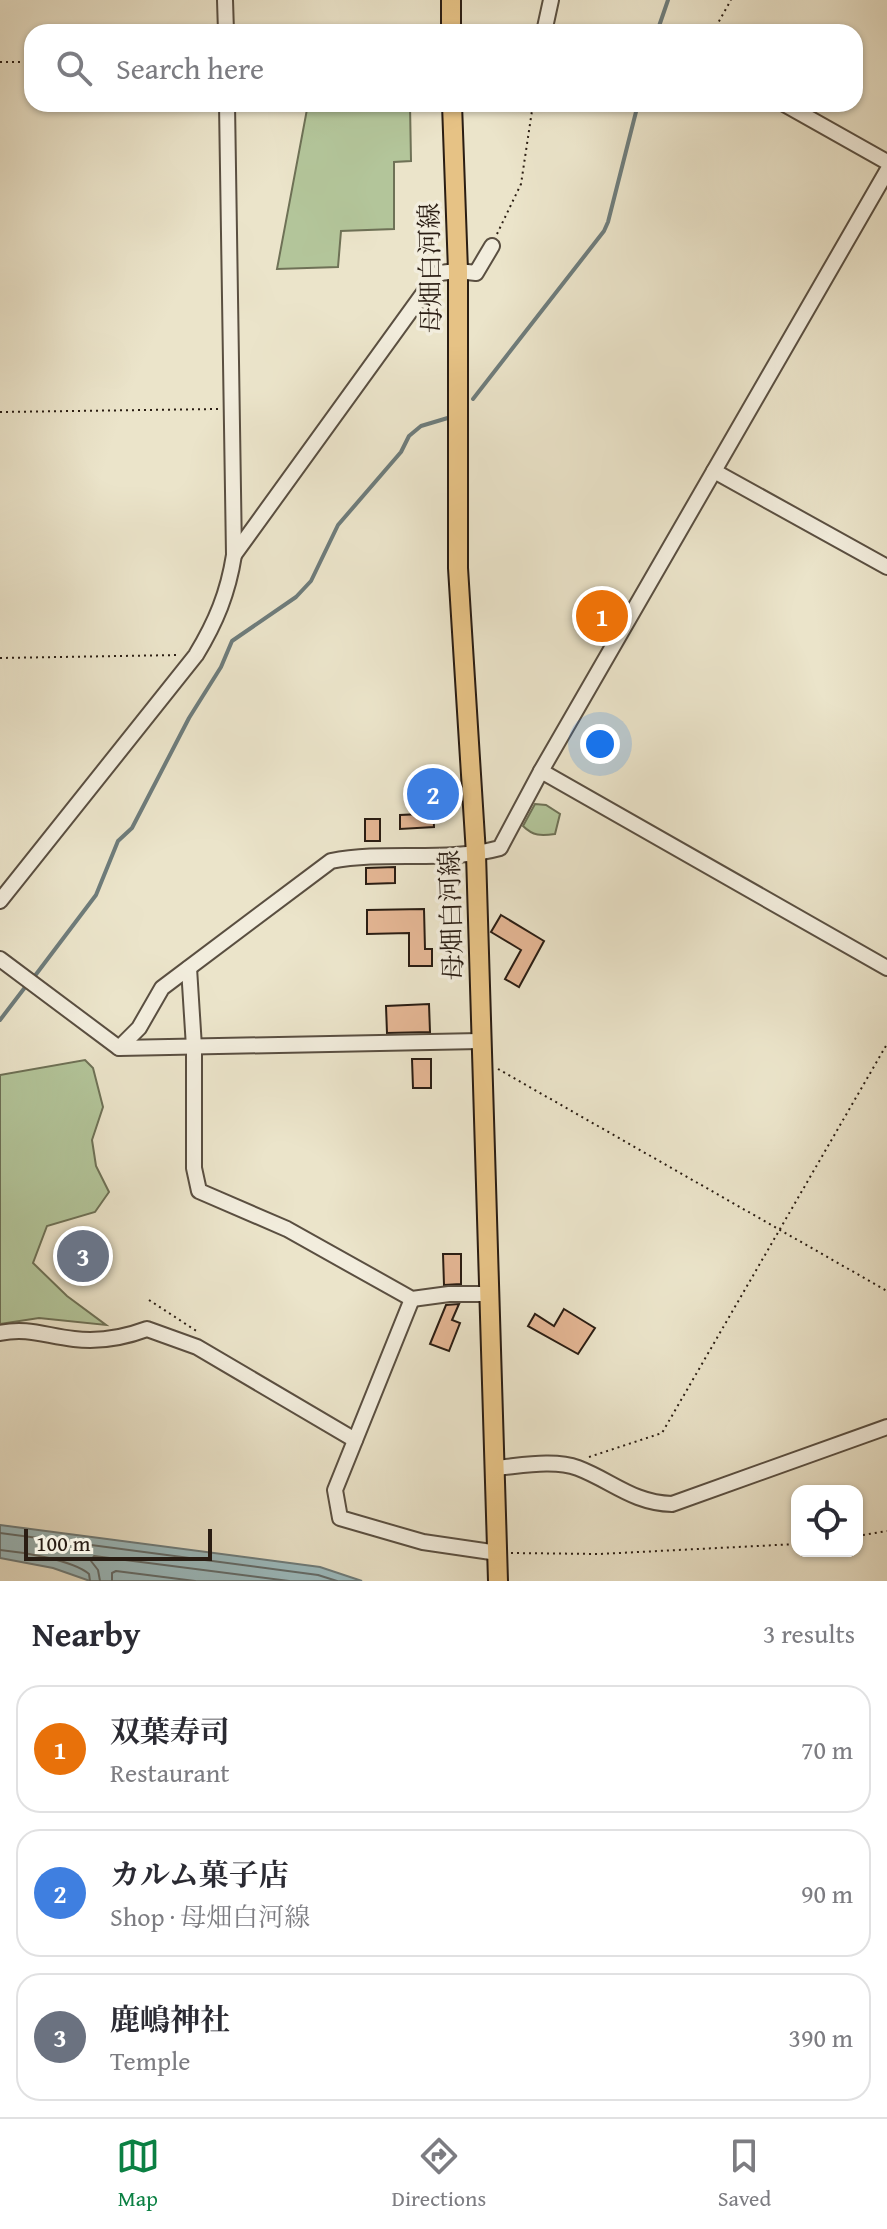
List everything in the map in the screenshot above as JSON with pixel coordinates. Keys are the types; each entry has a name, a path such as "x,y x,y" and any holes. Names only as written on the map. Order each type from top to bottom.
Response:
{"main road":[{"path":"451,0 451,24"},
{"name":"母畑白河線","path":"452,112 458,271 458,568 476,854 498,1581"}],"street":[{"path":"225,0 226,24"},
{"path":"546,24 551,0"},
{"path":"0,901 196,655 214,625 224,599 234,555 227,112"},
{"path":"798,112 887,162"},
{"path":"119,1048 139,1028 162,988 331,861 360,856 476,854 500,848 541,771 887,171"},
{"path":"234,555 439,273 476,273 492,246"},
{"path":"714,471 887,567"},
{"path":"541,771 887,968"},
{"path":"0,959 119,1048 480,1041"},
{"path":"189,968 194,1047 194,1168 199,1191 287,1229 412,1299 449,1294 490,1294"},
{"path":"412,1299 335,1490 340,1518 423,1542 498,1556"},
{"path":"0,1333 18,1329 76,1340 122,1339 147,1329 197,1347 355,1440"},
{"path":"495,1468 559,1464 576,1467 642,1501 672,1504 887,1427"}],"path":[{"path":"718,24 731,0"},
{"path":"0,62 24,62"},
{"path":"492,246 521,184 532,112"},
{"path":"0,412 233,409"},
{"path":"0,658 196,655"},
{"path":"576,1467 577,1460 662,1433 887,1044"},
{"path":"482,1063 500,1070 887,1291"},
{"path":"863,1535 887,1531"},
{"path":"498,1556 791,1544"}],"green space":[{"path":"306,112 410,112 411,161 394,162 394,229 341,231 338,267 277,269"},
{"path":"535,804 546,805 560,814 555,834 530,832 523,826"},
{"path":"85,1060 93,1068 103,1107 92,1140 96,1166 109,1192 95,1212 47,1226 33,1263 67,1296 106,1325 39,1318 0,1324 0,1075"}],"water":[{"path":"0,1525 320,1567 362,1581 90,1581 53,1568 0,1558"}],"building":[{"path":"441,784 443,803 433,804 434,827 400,829 400,815 421,814 418,786"},
{"path":"365,819 380,819 380,841 365,841"},
{"path":"395,867 395,883 366,884 366,868"},
{"path":"424,909 425,949 432,949 432,966 409,966 409,933 367,934 367,910"},
{"path":"501,915 544,941 519,987 505,979 521,950 491,932"},
{"path":"429,1004 430,1032 387,1033 386,1006"},
{"path":"412,1059 431,1059 431,1088 413,1088"},
{"path":"443,1254 461,1254 461,1284 444,1285"},
{"path":"459,1304 452,1320 460,1323 449,1351 430,1344 446,1305"},
{"path":"564,1309 595,1328 578,1354 528,1326 535,1314 554,1326"}],"waterway":[{"path":"660,24 668,0"},
{"path":"473,399 604,231 636,112"},
{"path":"34,977 96,895 118,841 132,828 189,718 221,667 232,641 296,597 311,581 338,525 401,452 409,436 421,426 451,417"},
{"path":"0,1020 26,986"}],"place":[{"name":"双葉寿司","path":"602,616"},
{"name":"カルム菓子店","path":"433,794"},
{"name":"鹿嶋神社","path":"83,1256"}]}
